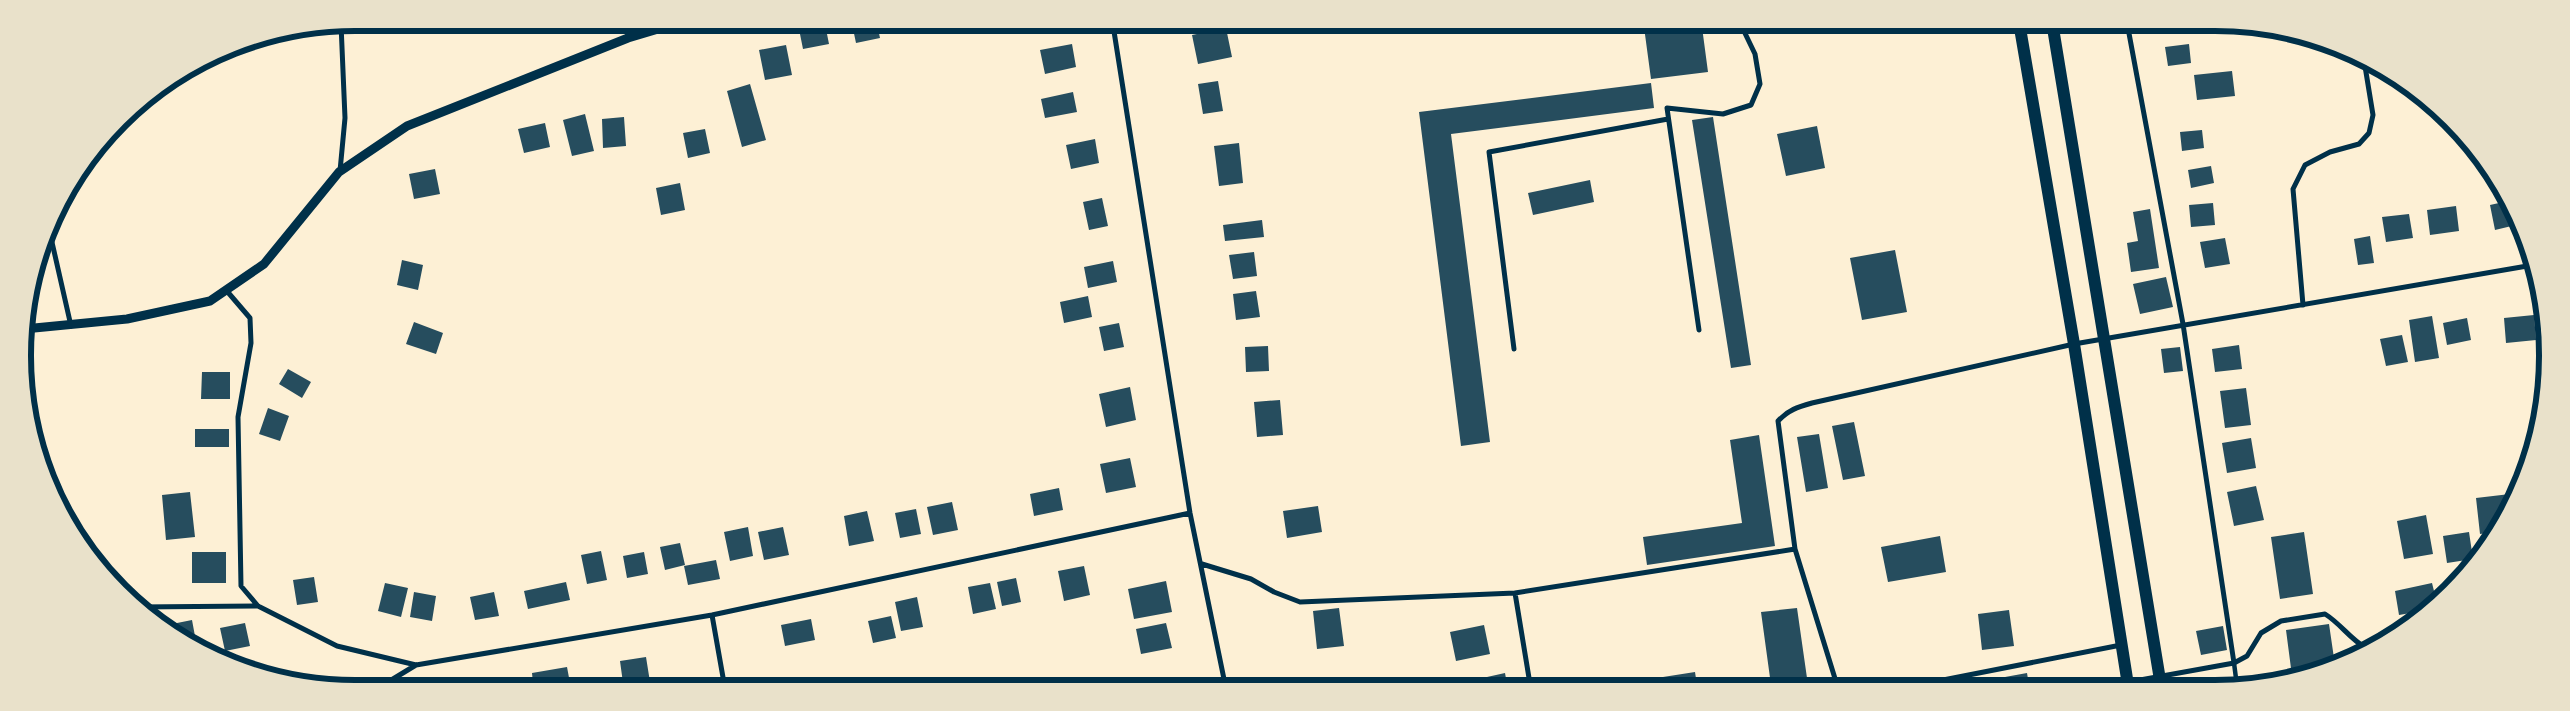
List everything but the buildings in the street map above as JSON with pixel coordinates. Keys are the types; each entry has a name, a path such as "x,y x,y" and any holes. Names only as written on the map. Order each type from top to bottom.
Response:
{"main road":[{"path":"2021,31 2074,344 2127,680"},
{"path":"2054,31 2106,339 2160,680"}],"street":[{"path":"628,31 628,38"},
{"path":"33,328 127,319 210,301 264,264 339,172 407,126 628,38 652,31"},
{"path":"1114,31 1190,512 1225,680"},
{"path":"1699,330 1666,108 1723,114 1752,105 1760,84 1755,54 1744,31"},
{"path":"2129,31 2183,324 2236,679"},
{"path":"339,172 345,118 341,32"},
{"path":"2303,305 2293,189 2305,165 2330,152 2360,144 2369,133 2373,115 2365,69"},
{"path":"1514,349 1489,152 1668,119"},
{"path":"52,242 70,326"},
{"path":"1834,680 1795,549 1778,421 1793,408 2074,344 2526,266"},
{"path":"226,290 250,318 251,343 238,417 241,586 258,606 337,646 416,665"},
{"path":"391,680 416,665 712,615 1190,512"},
{"path":"1202,564 1251,579 1274,592 1300,602 1515,593 1795,549"},
{"path":"1515,593 1529,680"},
{"path":"151,607 258,606"},
{"path":"2164,680 2234,664 2247,656 2261,633 2281,621 2325,614 2341,624 2355,642 2360,645"},
{"path":"712,615 723,680"},
{"path":"1943,680 2121,645"}]}
